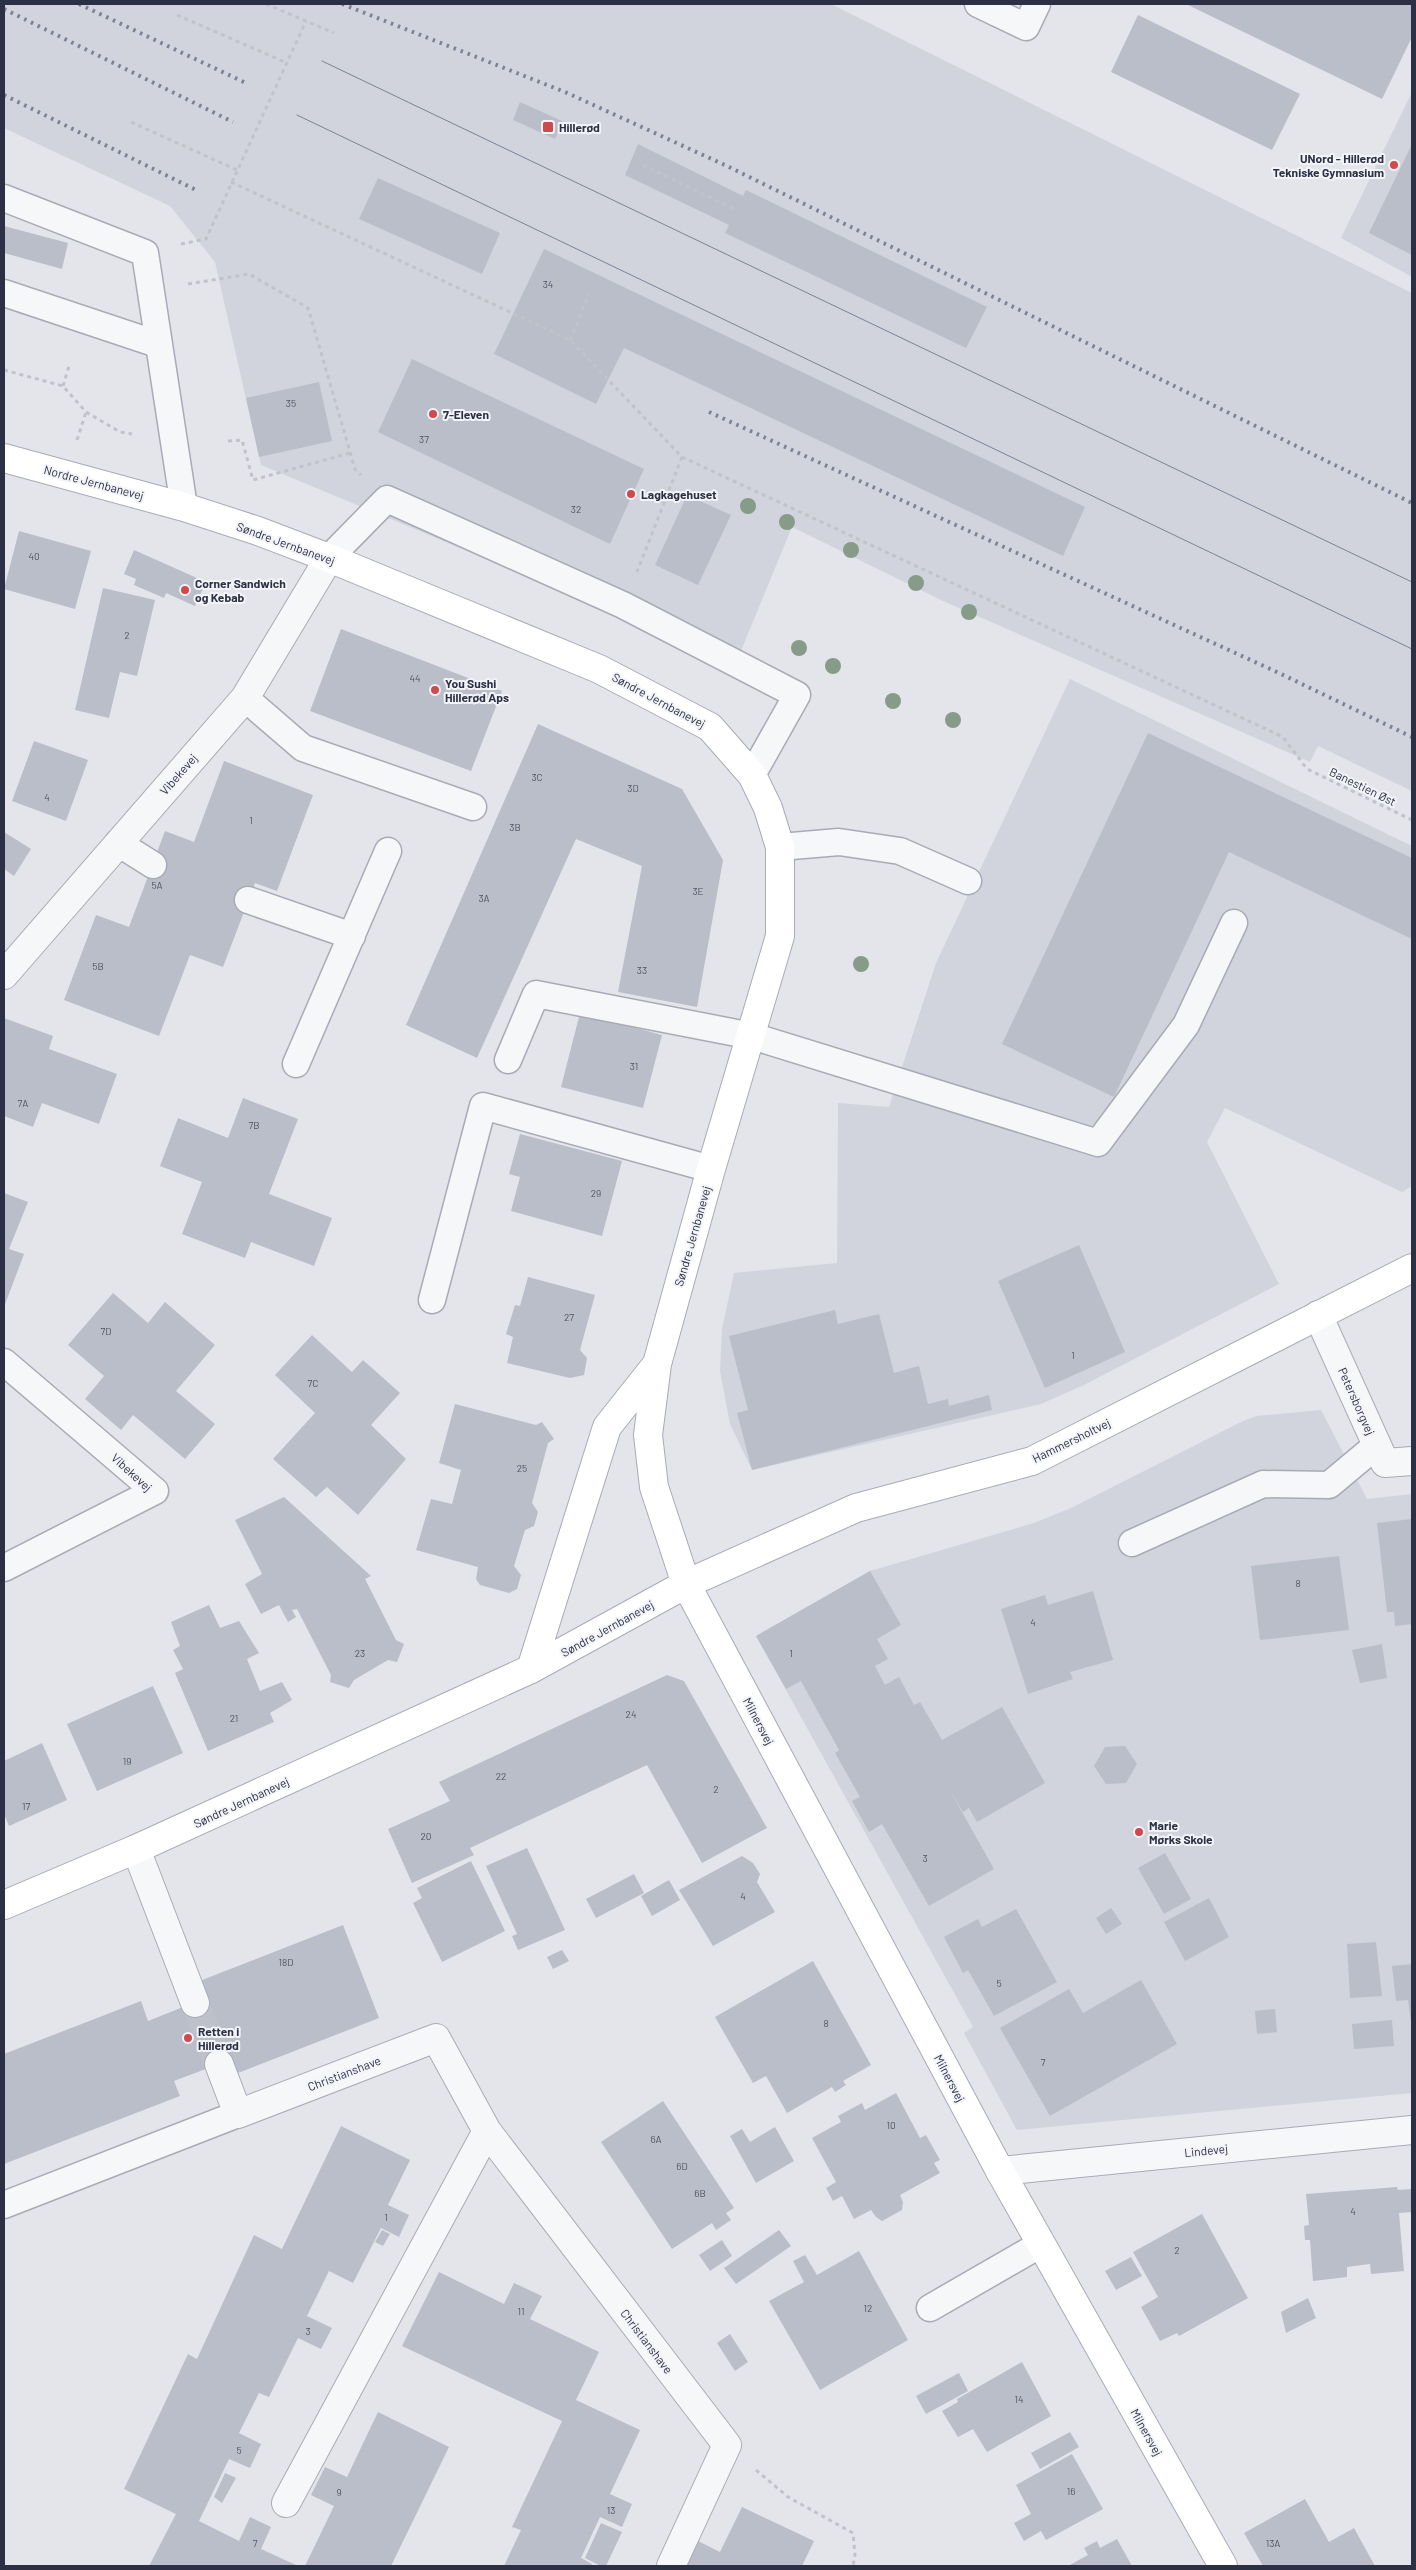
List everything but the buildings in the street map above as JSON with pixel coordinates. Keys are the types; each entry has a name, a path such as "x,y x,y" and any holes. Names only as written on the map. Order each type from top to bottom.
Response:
{"street":[{"name":"Nordre Jernbanevej","path":"4,458 184,507"},
{"name":"Søndre Jernbanevej","path":"4,1904 136,1850 531,1670 686,1584 654,1488 648,1435 657,1364 711,1170 780,936 780,848 768,808 752,775 710,727 616,678 329,558 258,531 184,507"},
{"name":"Vibekevej","path":"4,975 245,698 329,558"},
{"name":"Hammersholtvej","path":"686,1584 856,1508 1032,1460 1412,1268"},
{"name":"Petersborgvej","path":"1318,1315 1385,1463 1412,1460"},
{"path":"531,1670 607,1427 657,1364"},
{"name":"Milnersvej","path":"686,1584 1000,2171 1223,2566"},
{"path":"136,1850 195,2003"},
{"name":"Christianshave","path":"238,2114 436,2038 486,2131 727,2445"},
{"path":"219,2064 238,2114"},
{"name":"Lindevej","path":"1000,2171 1412,2130"},
{"path":"286,2503 486,2131"},
{"path":"671,2566 727,2445"}],"lane":[{"path":"978,4 1026,27 1037,4"},
{"path":"4,198 145,253 157,344 184,507"},
{"path":"4,293 157,344"},
{"path":"329,558 387,499 623,606 797,695 752,775"},
{"path":"245,698 302,748 473,807"},
{"path":"780,848 840,842 900,851 968,881"},
{"path":"118,843 153,865"},
{"path":"296,1064 388,851"},
{"path":"248,900 352,936"},
{"path":"508,1060 536,994 752,1036 1098,1144 1186,1025 1234,923"},
{"path":"432,1300 482,1106 711,1170"},
{"name":"Vibekevej","path":"4,1362 155,1491 4,1568"},
{"path":"1132,1543 1263,1484 1329,1485 1376,1445"},
{"name":"Christianshave","path":"4,2205 238,2114"},
{"path":"930,2308 1041,2244"}],"path":[{"path":"266,4 334,33"},
{"path":"177,16 287,63"},
{"path":"181,244 206,239 306,21"},
{"path":"131,122 237,170"},
{"path":"644,165 736,210"},
{"path":"231,182 570,340 682,457 672,486"},
{"path":"150,290 250,274 308,308 355,469 387,499"},
{"path":"570,340 589,294"},
{"path":"63,386 69,366"},
{"path":"4,370 63,386 86,412 120,432 132,434"},
{"path":"228,440 242,440 253,480 350,453"},
{"name":"Banestien Øst","path":"682,457 1283,737 1307,769 1412,820"},
{"path":"727,2445 788,2497 853,2533 855,2555 853,2566"}],"shaded area":[{"path":"4,4 831,4 1412,293 1412,791 1318,746 1310,762 941,600 792,527 736,663 261,465 215,262 170,206 4,128"},
{"name":"UNord - Hillerød Tekniske Gymnasium","path":"1412,92 1412,277 1341,238"},
{"path":"1070,679 1412,846 1412,1186 1402,1192 1225,1108 1207,1142 1279,1284 1084,1385 1041,1404 752,1470 730,1424 720,1371 722,1329 734,1273 837,1263 838,1103 889,1107 936,963"},
{"name":"Marie Mørks Skole","path":"1321,1410 1367,1499 1412,1494 1412,2093 1017,2130 964,2033 973,2027 756,1636 870,1571 1034,1523 1071,1508 1256,1416"}],"tunnel":[{"path":"195,2003 219,2064"}],"tram line":[{"path":"322,61 1412,582"},
{"path":"297,115 1412,649"}],"railway":[{"path":"79,4 248,84"},
{"path":"342,4 565,92 727,166 1412,503"},
{"path":"4,9 233,122"},
{"path":"4,95 196,190"},
{"path":"709,412 1279,673 1412,737"}],"place":[{"name":"Hillerød","path":"548,127"},
{"name":"UNord - Hillerød Tekniske Gymnasium","path":"1394,165"},
{"name":"7-Eleven","path":"433,414"},
{"name":"Lagkagehuset","path":"631,494"},
{"name":"Corner Sandwich og Kebab","path":"185,590"},
{"name":"You Sushi Hillerød Aps","path":"435,690"},
{"name":"Marie Mørks Skole","path":"1139,1832"},
{"name":"Retten i Hillerød","path":"188,2038"}]}
